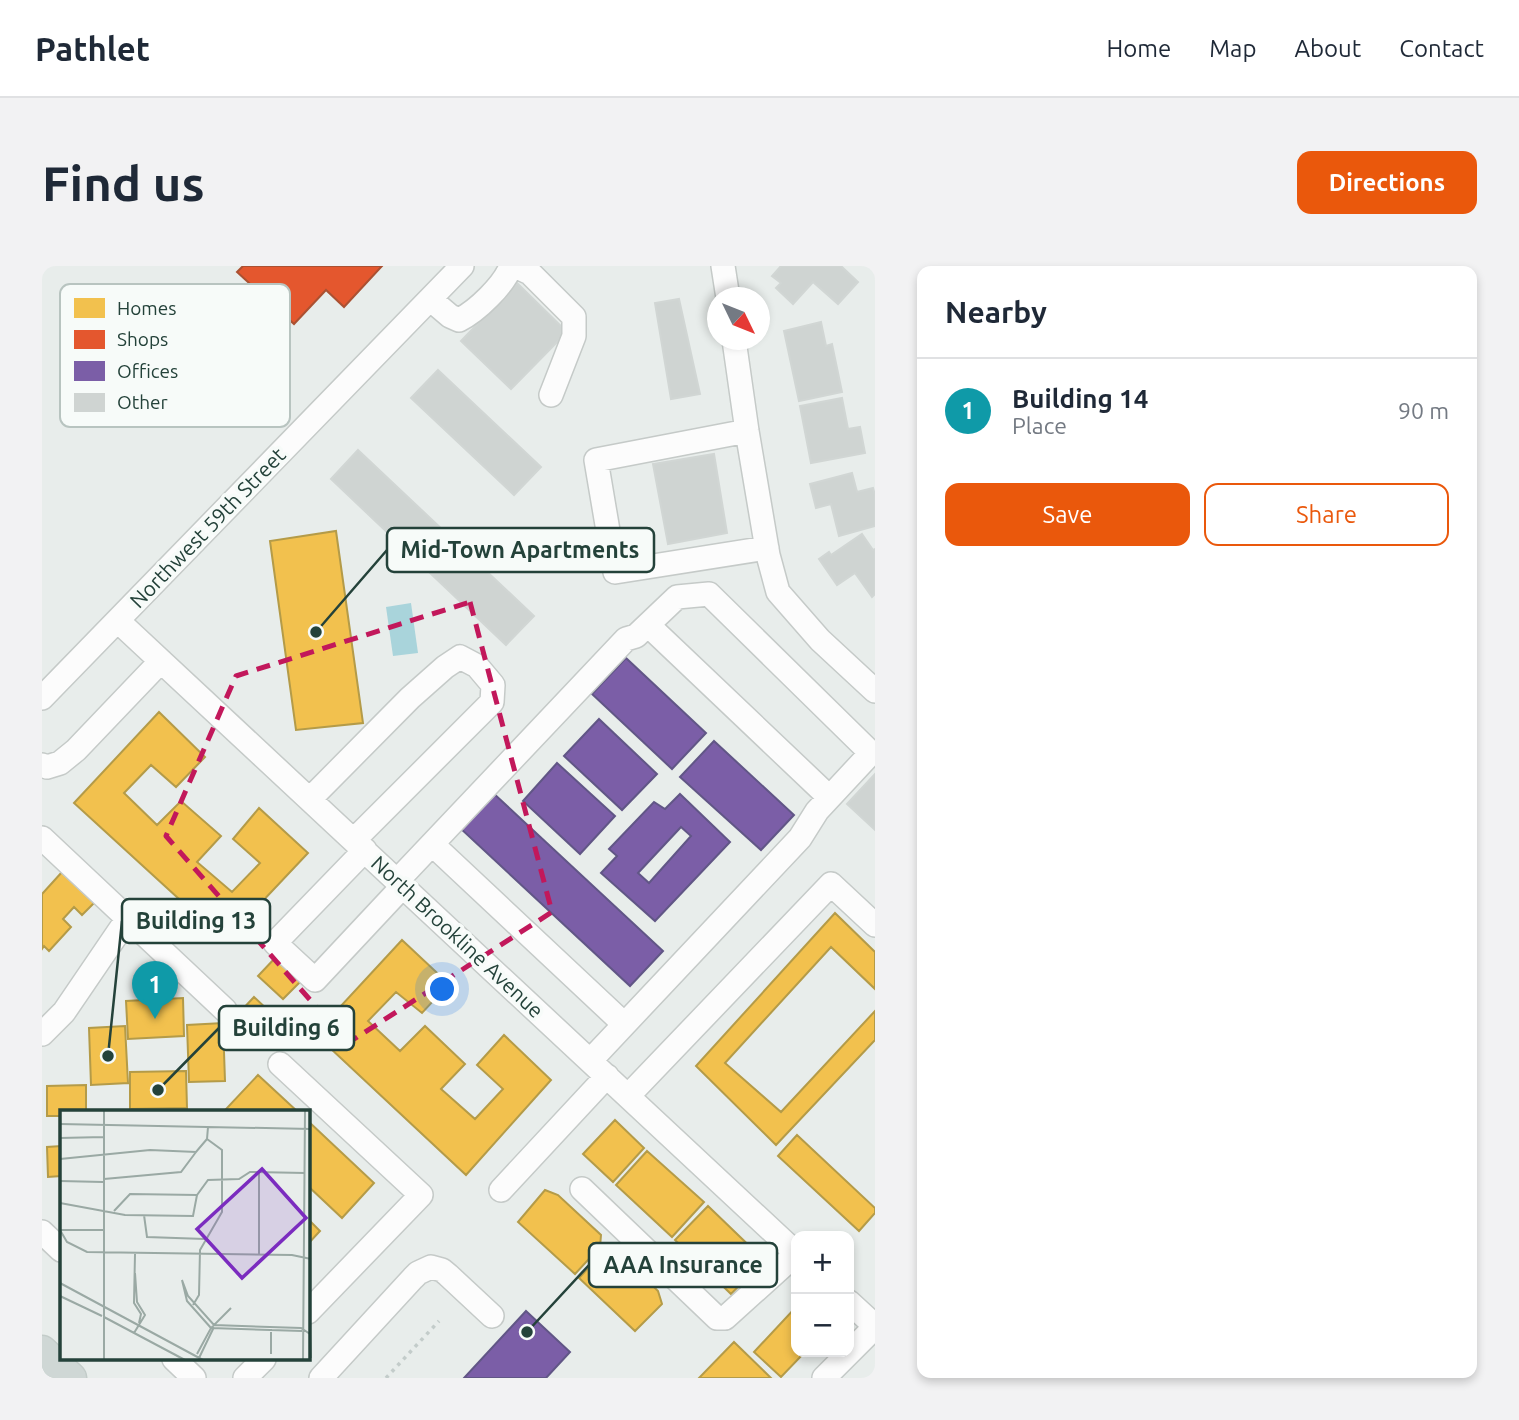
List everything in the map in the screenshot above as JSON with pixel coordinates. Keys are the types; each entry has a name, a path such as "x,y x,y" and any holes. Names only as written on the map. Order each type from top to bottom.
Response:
{"main road":[{"path":"42,1351 71,1378"}],"street":[{"name":"Northwest 59th Street","path":"42,698 462,266"},
{"path":"430,299 459,320 471,314 513,266 530,273 574,317 574,336 551,395"},
{"path":"723,266 726,287"},
{"path":"735,350 767,548 778,592 820,640 875,691"},
{"path":"747,430 596,460 604,510 615,572 767,548"},
{"path":"310,799 410,698 460,657 477,666 493,685 492,702 359,845 275,943 315,980 432,844 626,639 636,636 677,597 709,594 871,753 817,811 800,838 624,1024 599,1068 500,1190"},
{"name":"North Brookline Avenue","path":"118,621 791,1248"},
{"path":"648,625 829,797"},
{"path":"42,765 47,767 60,764 161,661"},
{"path":"42,838 225,1010"},
{"path":"432,844 624,1024"},
{"path":"628,1096 831,884 875,925"},
{"path":"42,1034 64,1012 128,918"},
{"path":"280,1064 421,1195 310,1310"},
{"path":"582,1189 717,1318 725,1318 791,1258"},
{"path":"42,1232 60,1249"},
{"path":"321,1378 413,1278 431,1267 442,1270 492,1316"},
{"path":"824,1378 872,1336 854,1309"},
{"path":"175,1360 194,1378"},
{"path":"245,1378 263,1360"}],"path":[{"path":"386,1378 439,1321"}],"highlighted area":[{"path":"470,602 552,912 348,1043 166,836 236,676"}],"water":[{"path":"411,603 418,653 393,656 386,607"}],"building: Homes":[{"path":"336,531 363,723 296,730 270,541"},
{"path":"159,712 205,757 176,787 151,765 124,793 157,825 181,801 221,836 197,862 232,892 260,863 233,839 259,808 308,853 225,941 74,803"},
{"path":"62,872 95,902 82,915 74,907 63,919 71,927 49,951 44,946 42,949 42,894"},
{"path":"835,913 875,952 875,989 831,947 725,1063 781,1112 875,1011 875,1040 776,1145 696,1066"},
{"path":"402,940 449,984 422,1013 396,992 368,1021 400,1051 425,1026 465,1064 441,1089 475,1119 503,1089 477,1065 504,1035 551,1080 466,1175 315,1034"},
{"path":"277,956 302,980 283,999 258,976"},
{"path":"254,997 286,1027 270,1044 238,1014"},
{"path":"183,998 184,1036 128,1039 126,1001"},
{"path":"223,1023 225,1081 189,1082 187,1025"},
{"path":"125,1026 128,1083 91,1085 89,1028"},
{"path":"186,1071 187,1108 130,1109 130,1072"},
{"path":"258,1075 296,1110 227,1110"},
{"path":"86,1085 86,1110 60,1110 60,1116 47,1116 47,1086"},
{"path":"615,1120 644,1148 613,1182 583,1154"},
{"path":"310,1123 374,1183 342,1218 310,1188"},
{"path":"797,1135 875,1208 875,1213 859,1231 778,1156"},
{"path":"60,1146 60,1176 48,1177 47,1147"},
{"path":"647,1151 704,1202 672,1237 616,1185"},
{"path":"545,1190 558,1195 601,1235 600,1247 575,1274 518,1222"},
{"path":"708,1206 764,1260 731,1294 675,1240"},
{"path":"310,1221 320,1231 310,1242"},
{"path":"604,1251 618,1252 658,1291 662,1304 635,1331 579,1278"},
{"path":"791,1312 791,1357 800,1357 781,1377 754,1352"},
{"path":"734,1342 771,1378 699,1378"}],"building: Shops":[{"path":"243,266 382,266 344,307 326,290 294,324 290,320 290,284 250,284 237,272"}],"building: Offices":[{"path":"626,658 706,733 672,769 592,694"},
{"path":"599,719 657,774 622,810 564,756"},
{"path":"714,741 794,815 761,850 680,777"},
{"path":"557,763 615,816 580,854 523,801"},
{"path":"492,792 663,951 630,986 459,827"},
{"path":"680,794 730,842 655,921 601,873 617,856 609,849 654,802 665,809","holes":["681,827 691,836 649,883 638,873"]},
{"path":"526,1311 570,1352 546,1378 464,1378"}],"building: Other":[{"path":"781,266 841,266 858,282 838,304 813,282 793,304 776,288 781,283 772,276"},
{"path":"517,283 567,332 511,389 461,341"},
{"path":"679,299 700,394 671,399 655,303"},
{"path":"821,322 826,346 832,344 842,392 799,401 784,331"},
{"path":"438,370 541,467 514,495 411,398"},
{"path":"842,398 848,429 860,427 865,453 811,463 800,406"},
{"path":"358,450 534,616 506,645 331,479"},
{"path":"714,454 727,533 668,544 653,464"},
{"path":"852,473 857,492 873,488 875,526 839,536 831,504 816,508 810,484"},
{"path":"862,534 873,550 875,549 875,594 872,597 855,573 837,585 819,559 829,552 831,555"},
{"path":"875,774 875,830 847,804"}],"place":[{"name":"Mid-Town Apartments","path":"316,632"},
{"name":"Building 14","path":"155,1019"},
{"name":"Building 13","path":"108,1056"},
{"name":"Building 6","path":"158,1090"},
{"name":"AAA Insurance","path":"527,1332"}]}
